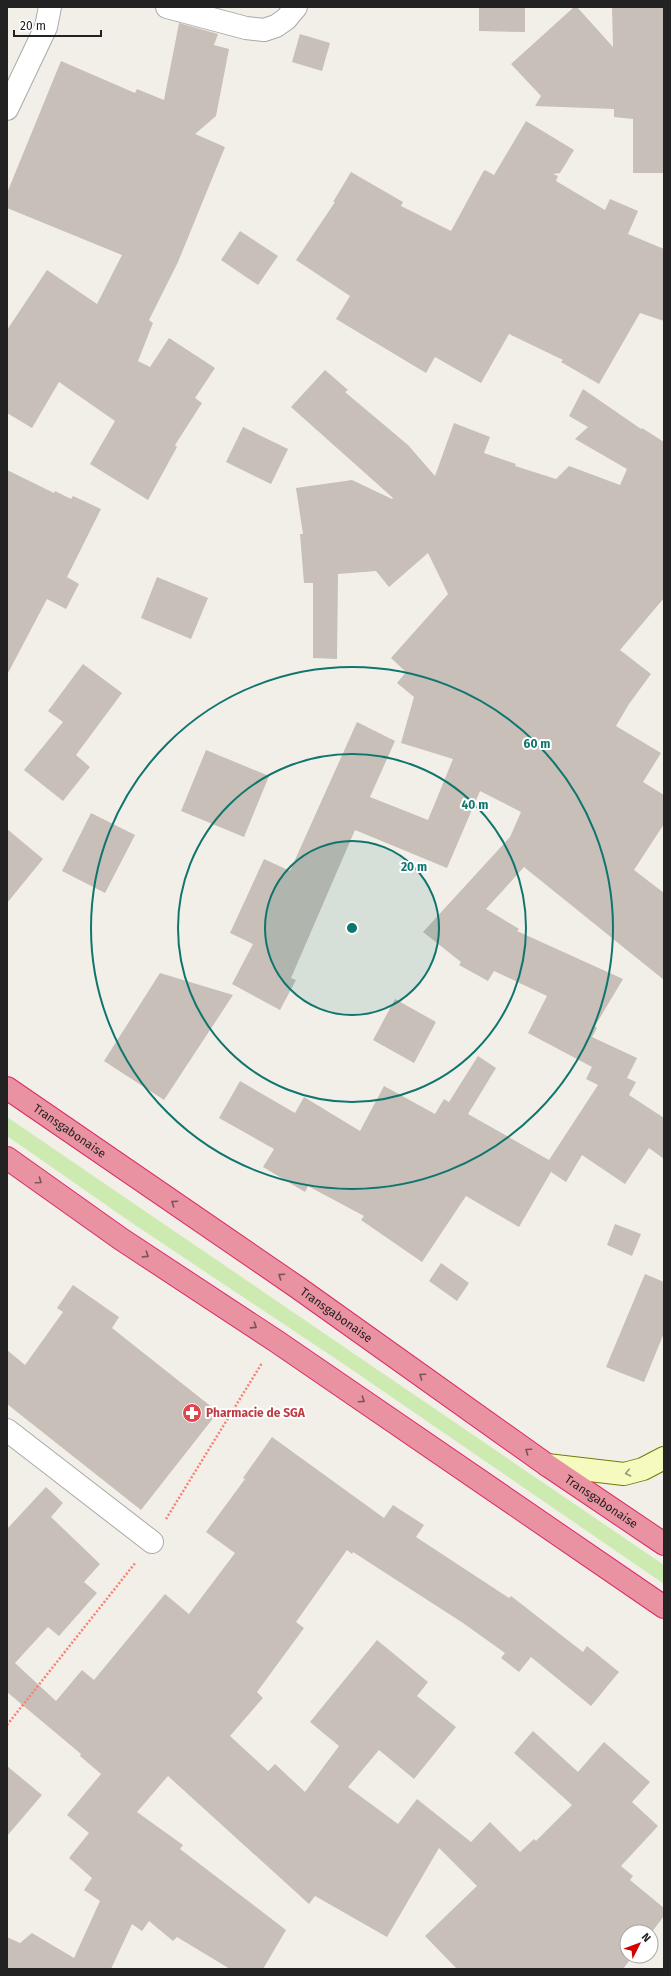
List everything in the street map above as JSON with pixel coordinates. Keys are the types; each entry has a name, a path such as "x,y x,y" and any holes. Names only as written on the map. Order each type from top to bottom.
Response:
{"highway":[{"name":"Transgabonaise","path":"7,1088 297,1287 547,1465 664,1544"},
{"path":"7,1158 122,1239 283,1345 664,1607"}],"street":[{"path":"7,109 46,27 50,7"},
{"path":"167,7 246,28 264,30 276,26 286,19 296,7"},
{"path":"7,1430 152,1542"},
{"path":"547,1465 624,1474 643,1469 664,1458"}],"green space":[{"path":"7,1117 664,1565 664,1584 345,1365 132,1223 7,1136"}],"building":[{"path":"479,7 525,7 525,32 479,31"},
{"path":"574,7 577,7 613,47 612,7 664,7 664,173 633,173 633,119 614,117 614,109 535,106 541,96 511,64"},
{"path":"179,23 218,34 214,45 229,49 216,116 195,134 225,147 178,262 149,320 153,323 138,361 150,367 169,338 215,368 195,398 202,403 175,445 177,447 148,500 90,464 115,421 59,382 32,428 7,413 7,330 47,270 97,304 122,255 7,208 7,193 61,61 135,93 137,89 164,100"},
{"path":"300,34 330,43 322,71 292,62"},
{"path":"526,121 574,150 560,173 553,174 558,176 556,181 605,210 610,199 638,211 628,234 664,249 664,321 640,313 599,384 561,362 563,360 509,334 481,383 435,357 426,373 336,319 350,296 296,260 335,202 333,202 351,172 403,202 401,206 451,231 483,172 485,170 494,175"},
{"path":"240,231 278,256 258,285 221,260"},
{"path":"325,370 348,390 345,392 408,445 435,476 454,423 490,437 484,453 516,464 515,466 556,479 569,466 620,485 627,469 575,439 588,427 569,416 583,389 641,429 642,428 664,442 664,598 620,650 651,674 629,704 616,726 661,753 643,782 664,795 664,824 634,870 664,893 664,980 524,867 486,909 519,929 517,931 623,979 595,1026 597,1028 592,1037 637,1058 627,1078 636,1082 629,1095 664,1118 664,1159 649,1148 625,1184 582,1155 566,1182 551,1172 519,1227 466,1196 422,1262 361,1220 364,1216 308,1186 305,1192 263,1167 274,1149 219,1118 240,1081 295,1113 304,1097 360,1131 384,1086 435,1114 444,1099 449,1102 478,1056 496,1068 468,1114 549,1160 598,1085 586,1079 592,1067 528,1033 547,996 494,971 488,981 459,965 461,962 423,932 510,837 521,812 480,791 447,868 355,830 291,978 296,980 280,1010 232,984 253,944 230,933 264,859 290,871 357,722 395,741 370,797 428,820 453,759 401,743 414,697 397,683 406,672 391,658 448,594 428,553 389,587 376,571 338,574 337,659 313,658 313,583 304,583 300,534 303,534 296,488 352,480 392,499 393,498 291,407"},
{"path":"243,427 288,449 271,484 226,462"},
{"path":"7,470 54,493 55,491 71,499 73,496 101,509 67,577 79,584 66,609 47,599 7,675"},
{"path":"157,577 208,598 191,639 141,618"},
{"path":"83,664 122,693 76,755 90,767 63,801 24,770 63,722 48,711"},
{"path":"206,750 269,776 244,837 181,811"},
{"path":"91,813 135,835 105,893 62,871"},
{"path":"7,829 43,859 7,903"},
{"path":"160,973 233,995 164,1100 104,1061"},
{"path":"395,999 436,1022 414,1063 373,1040"},
{"path":"615,1224 641,1234 632,1256 607,1245"},
{"path":"441,1263 469,1283 457,1301 429,1281"},
{"path":"645,1274 664,1282 664,1333 644,1382 606,1367"},
{"path":"73,1285 119,1317 112,1328 218,1412 141,1510 7,1404 7,1350 25,1365 63,1312 57,1308"},
{"path":"272,1437 384,1518 393,1505 424,1525 416,1537 509,1598 511,1596 583,1652 587,1646 619,1672 591,1706 531,1657 519,1672 501,1658 505,1653 463,1623 353,1552 352,1554 347,1550 296,1622 304,1628 257,1692 263,1698 230,1736 268,1771 275,1764 305,1792 339,1746 310,1722 377,1640 428,1682 417,1696 456,1727 414,1779 379,1750 348,1787 398,1824 417,1799 471,1842 490,1822 520,1852 534,1839 536,1841 572,1805 514,1753 533,1731 578,1772 604,1742 650,1782 632,1802 658,1826 621,1866 633,1876 630,1880 664,1908 664,1916 658,1924 619,1924 619,1964 627,1964 623,1969 457,1969 425,1936 477,1886 439,1848 387,1937 315,1896 309,1904 168,1776 137,1812 183,1845 180,1849 286,1930 263,1969 230,1969 177,1937 173,1941 149,1921 142,1931 132,1924 111,1969 7,1969 7,1937 20,1943 32,1933 74,1958 100,1901 84,1890 92,1878 69,1858 89,1833 67,1815 101,1774 80,1756 81,1754 7,1692 7,1529 46,1487 63,1503 51,1517 100,1564 84,1582 97,1593 59,1636 48,1627 15,1663 56,1701 82,1670 94,1680 165,1594 189,1614 235,1553 206,1532 245,1479 243,1478"},
{"path":"7,1766 42,1795 7,1836"}],"place":[{"name":"Pharmacie de SGA","path":"192,1413"}]}
